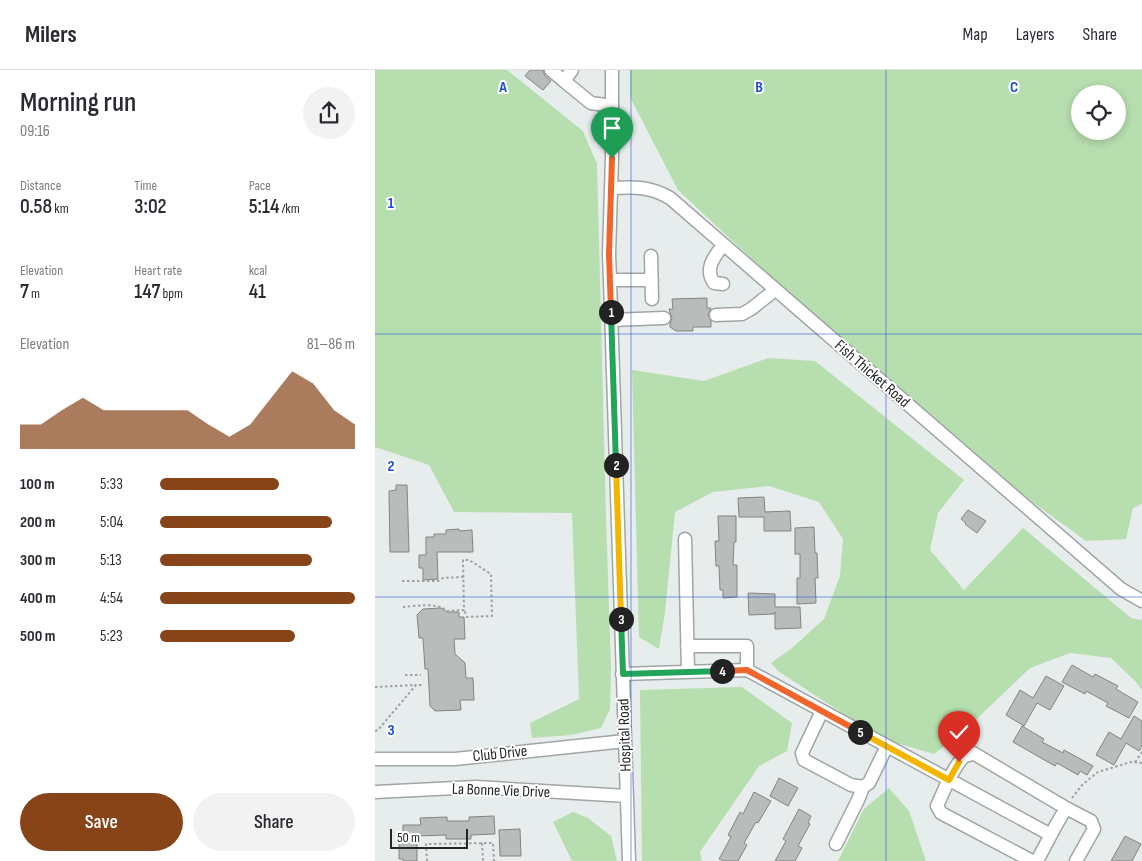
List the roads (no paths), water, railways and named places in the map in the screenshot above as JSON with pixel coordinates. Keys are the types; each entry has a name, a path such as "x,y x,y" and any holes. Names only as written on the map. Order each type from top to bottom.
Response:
{"street":[{"path":"551,70 591,103 612,106"},
{"path":"564,81 572,70"},
{"name":"Hospital Road","path":"612,70 610,280 629,861"},
{"name":"Fish Thicket Road","path":"611,188 639,188 659,192 679,206 1121,589 1142,601"},
{"path":"723,245 711,261 709,268 710,278 714,283 723,284"},
{"path":"651,256 652,299"},
{"path":"610,280 652,280"},
{"path":"716,315 742,314 775,290"},
{"path":"611,320 665,318"},
{"path":"685,538 688,672"},
{"path":"687,646 747,646 747,670"},
{"path":"623,674 747,670 1051,835"},
{"path":"822,711 802,753 804,760 851,785 863,787"},
{"name":"Club Drive","path":"375,759 455,758 625,741"},
{"path":"836,844 859,800 863,787 869,783 887,746"},
{"path":"1032,861 941,813 937,806 959,762 965,756 973,754 1091,821 1094,829 1076,861"},
{"name":"La Bonne Vie Drive","path":"375,792 476,788 627,796"},
{"path":"1037,861 1066,808"}]}
